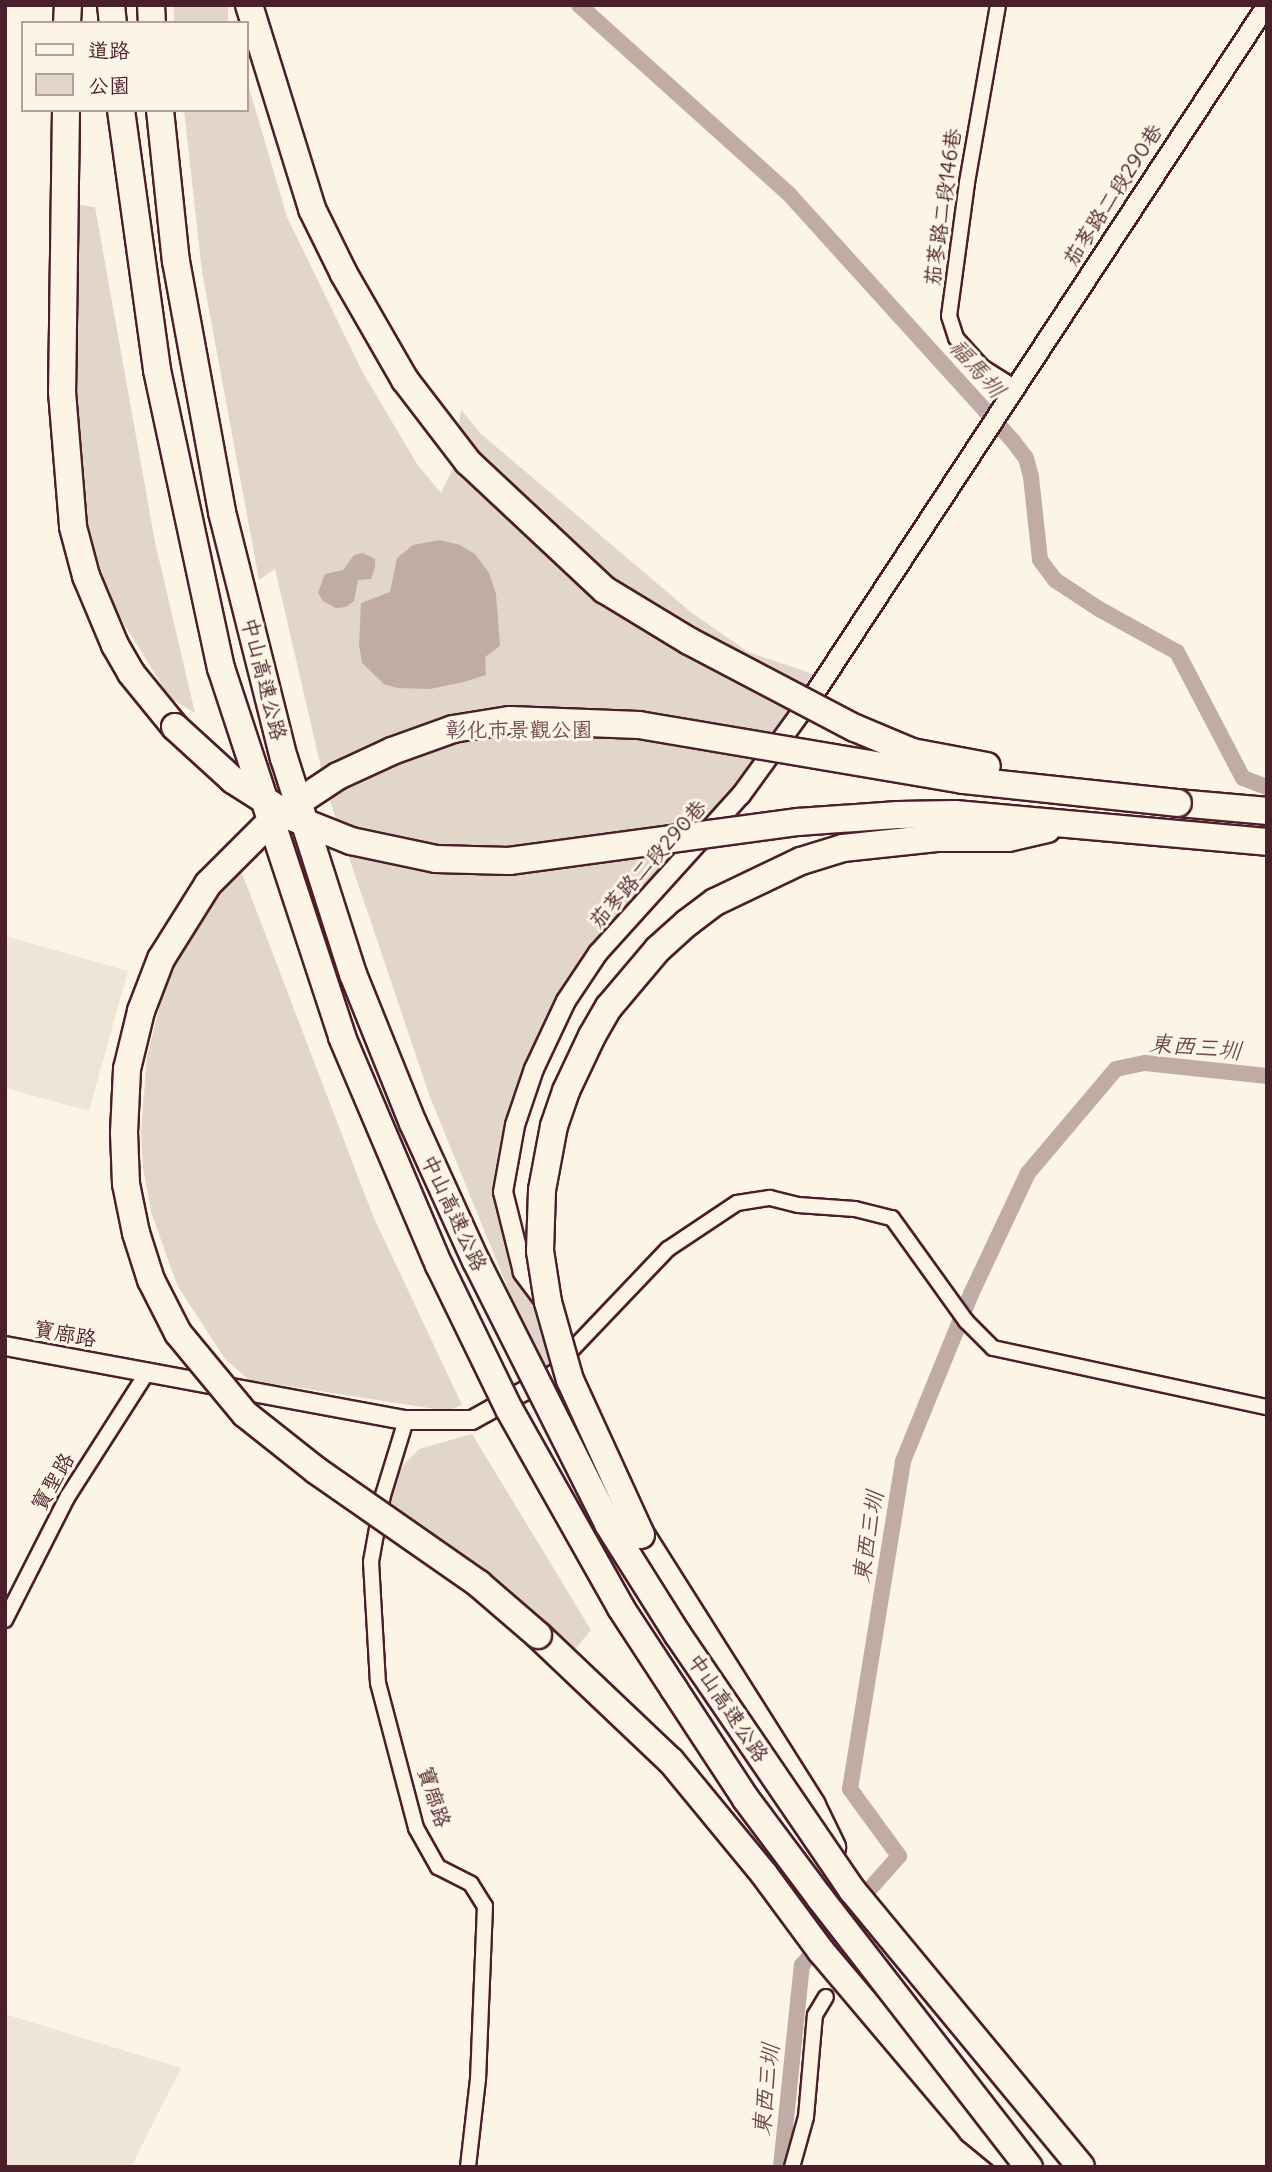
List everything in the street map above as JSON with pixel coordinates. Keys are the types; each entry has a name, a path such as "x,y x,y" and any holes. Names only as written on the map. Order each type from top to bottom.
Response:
{"highway":[{"path":"249,5 312,209 344,274 405,380 468,461 605,590 689,642 855,728 912,752 1178,803"},
{"path":"66,112 62,392 73,527 102,618 131,673 175,727 233,780 291,817 323,832 410,855 469,861 509,861 798,822 898,815 956,814 1267,842"},
{"name":"中山高速公路","path":"121,112 157,370 221,668 342,1037 439,1265 509,1409 621,1608 746,1799 1029,2167"},
{"name":"中山高速公路","path":"160,112 176,261 222,512 284,758 353,974 413,1123 476,1261 608,1524 678,1635 852,1890 1081,2167"},
{"path":"1017,2167 972,2130 821,1951 764,1874 671,1761 629,1718 479,1584 317,1471 245,1414 178,1332 150,1280 131,1209 124,1133 127,1069 141,1011 161,959 208,884 244,845 273,819 338,776 392,751 453,729 510,720 639,725 963,780 1267,811"},
{"path":"852,1890 813,1806 641,1535 570,1380 548,1302 540,1251 540,1214 546,1164 566,1091 609,1007 658,949 715,902 801,861 843,848 924,839 1008,838 1070,823"}],"street":[{"name":"茄苳路二段146巷","path":"998,5 967,183 949,316 956,338 982,367 1015,388"},
{"name":"茄苳路二段290巷","path":"566,1363 553,1313 523,1272 503,1192 515,1125 534,1069 566,1001 598,953 741,795 819,688 1266,5"},
{"path":"553,1313 543,1212 556,1153 583,1074 612,1017 662,964"},
{"path":"566,1363 668,1249 737,1203 770,1198 798,1205 855,1209 892,1218 965,1321 993,1348 1267,1407"},
{"name":"寶廍路","path":"5,1346 406,1420 472,1420 566,1363"},
{"name":"寶聖路","path":"5,1620 68,1496 148,1371"},
{"name":"寶廍路","path":"406,1420 383,1495 371,1562 378,1683 416,1828 438,1867 471,1884 485,1906 478,2079 468,2167"},
{"path":"792,2167 806,2117 815,2015 825,1997"}],"shaded area":[{"path":"440,540 460,545 475,554 489,573 496,594 500,646 485,657 486,675 430,689 397,688 384,684 362,663 359,645 361,603 390,592 397,558 413,545"},
{"path":"363,553 375,559 375,567 371,579 358,580 354,601 346,607 336,608 323,601 318,593 325,574 343,570 354,555"},
{"path":"5,936 128,971 89,1111 5,1088"},
{"path":"5,2014 181,2068 131,2167 5,2167"}],"green space":[{"path":"174,5 228,5 228,21 174,21"},
{"name":"彰化市景觀公園","path":"248,84 287,217 363,373 417,464 441,493 453,468 461,410 480,433 692,613 748,652 825,678 755,775 650,887 547,1031 505,1184 560,1349 552,1367 539,1365 430,1097 326,789 275,569 259,580 202,272 184,112 248,112"},
{"path":"65,203 95,207 155,542 195,713 170,698 95,577 73,468"},
{"path":"242,873 373,1216 462,1405 448,1411 249,1380 225,1359 177,1285 151,1212 143,1167 141,1131 147,1057 162,996 176,964 213,901"},
{"path":"472,1434 591,1630 575,1649 551,1626 391,1507 394,1484 404,1464 419,1449"}],"waterway":[{"name":"福馬圳","path":"579,5 788,193 1013,441 1026,458 1031,477 1040,560 1055,580 1099,609 1177,652 1243,778 1267,787"},
{"name":"東西三圳","path":"781,2167 802,1965 899,1856 850,1789 903,1461 971,1294 1028,1173 1116,1069 1145,1063 1267,1076"}]}
